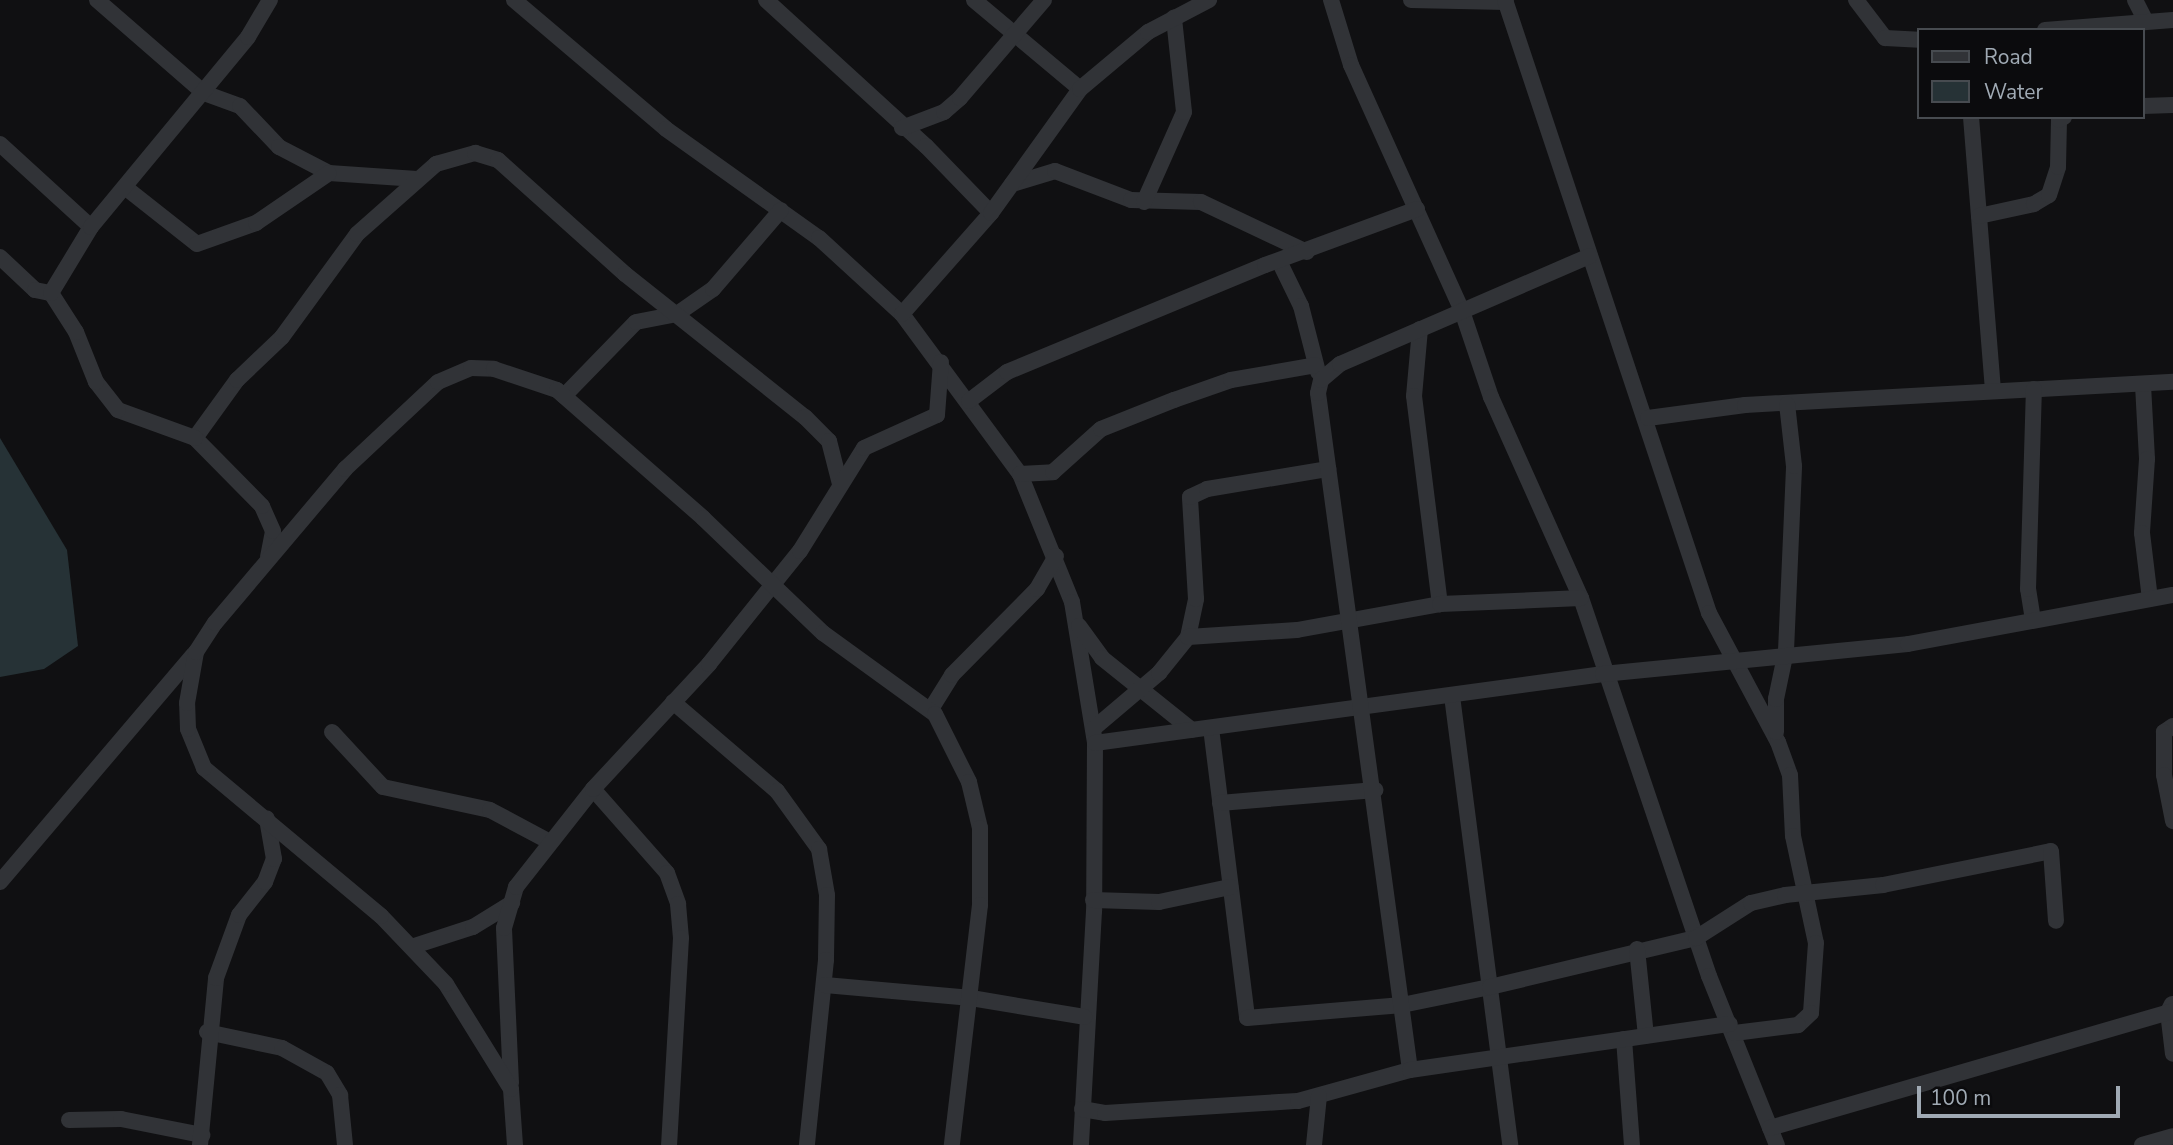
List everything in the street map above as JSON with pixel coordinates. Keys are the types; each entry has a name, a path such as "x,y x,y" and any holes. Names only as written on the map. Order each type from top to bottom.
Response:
{"street":[{"path":"97,0 204,93 240,106 279,147 329,173 417,179"},
{"path":"51,293 91,228 204,93 270,0"},
{"path":"514,0 666,129 781,210 902,314 941,362 1020,474 1056,556 1076,621 1094,736 1093,900 1084,1017 1081,1145"},
{"path":"766,0 991,214"},
{"path":"974,0 1015,38 1080,89"},
{"path":"902,128 944,112 1015,38 1044,0"},
{"path":"902,314 991,214 1080,89 1118,54 1174,18 1209,0"},
{"path":"1331,0 1351,65 1462,311 1491,397 1581,598 1603,674 1631,739 1696,939 1777,1145"},
{"path":"1082,1110 1132,1111 1319,1096 1410,1070 1646,1036 1798,1025 1808,1019 1816,943 1810,896 1793,836 1790,775 1778,741 1709,613 1647,418 1590,256 1506,1 1411,0"},
{"path":"1856,0 1885,37 1918,40"},
{"path":"2135,0 2145,20"},
{"path":"1143,202 1184,112 1174,18"},
{"path":"2065,28 2173,20"},
{"path":"2145,106 2173,104"},
{"path":"1971,119 1993,389"},
{"path":"1979,216 2034,204 2049,195 2059,167 2061,119"},
{"path":"0,144 91,228"},
{"path":"195,438 237,380 282,337 357,234 417,179 456,156 475,153 498,160 677,314 805,416 829,442 841,484"},
{"path":"1012,184 1044,173 1068,172 1143,202 1200,202 1307,253"},
{"path":"126,188 197,244 256,223 329,173"},
{"path":"969,401 1007,372 1417,209"},
{"path":"564,396 636,322 677,314 713,289 781,210"},
{"path":"1020,474 1052,472 1101,429 1185,396 1231,380 1318,372 1590,256"},
{"path":"0,257 35,290 51,293 76,332 96,383 118,410 195,438 266,512 273,531 266,564"},
{"path":"1280,263 1301,306 1318,372 1318,393 1328,469 1365,709 1410,1070"},
{"path":"1420,329 1414,396 1440,604"},
{"path":"515,1145 503,950 516,887 593,789 673,702 770,583 800,551 864,448 937,415 943,392 941,362"},
{"path":"0,882 196,652 345,470 449,375 494,369 534,380 564,396 828,637 931,709 969,782 981,828 971,998 952,1145"},
{"path":"1647,418 1787,404 1993,389 2173,382"},
{"path":"2143,385 2147,459 2142,533 2150,599"},
{"path":"2033,620 2028,589 2034,389"},
{"path":"1778,741 1775,708 1785,656 1794,466 1787,404"},
{"path":"1094,736 1188,637 1196,599 1190,496 1207,489 1328,469"},
{"path":"931,709 953,675 1037,589 1056,556"},
{"path":"1094,736 1210,728 1365,709 1603,674 1908,644 2173,595"},
{"path":"1188,637 1227,638 1440,604 1581,598"},
{"path":"1076,621 1102,657 1192,730"},
{"path":"196,652 187,703 195,752 204,768 267,817 414,946 485,1040 511,1089"},
{"path":"1452,696 1510,1145"},
{"path":"673,702 776,791 819,849 827,895 825,985 807,1145"},
{"path":"2173,726 2164,732 2164,775 2173,821"},
{"path":"1210,728 1247,1018 1402,1005 1490,987 1637,949 1696,939 1751,903 1785,895 1810,896 2051,851 2056,920"},
{"path":"332,732 383,787 490,810 550,842"},
{"path":"593,789 667,873 678,904 681,938 669,1145"},
{"path":"1220,803 1375,790"},
{"path":"69,1120 121,1119 201,1140 207,1031 228,939 274,859 267,817"},
{"path":"1093,900 1159,902 1230,887"},
{"path":"414,946 473,927 512,903"},
{"path":"1637,949 1646,1036"},
{"path":"825,985 971,998 1084,1017"},
{"path":"1770,1128 2171,1008 2173,1054"},
{"path":"207,1031 282,1048 327,1073 340,1095 345,1145"},
{"path":"1624,1039 1632,1145"},
{"path":"1314,1145 1319,1096"},
{"path":"2142,1145 2173,1136"}],"water":[{"path":"0,438 67,550 78,646 44,669 0,677"}]}
